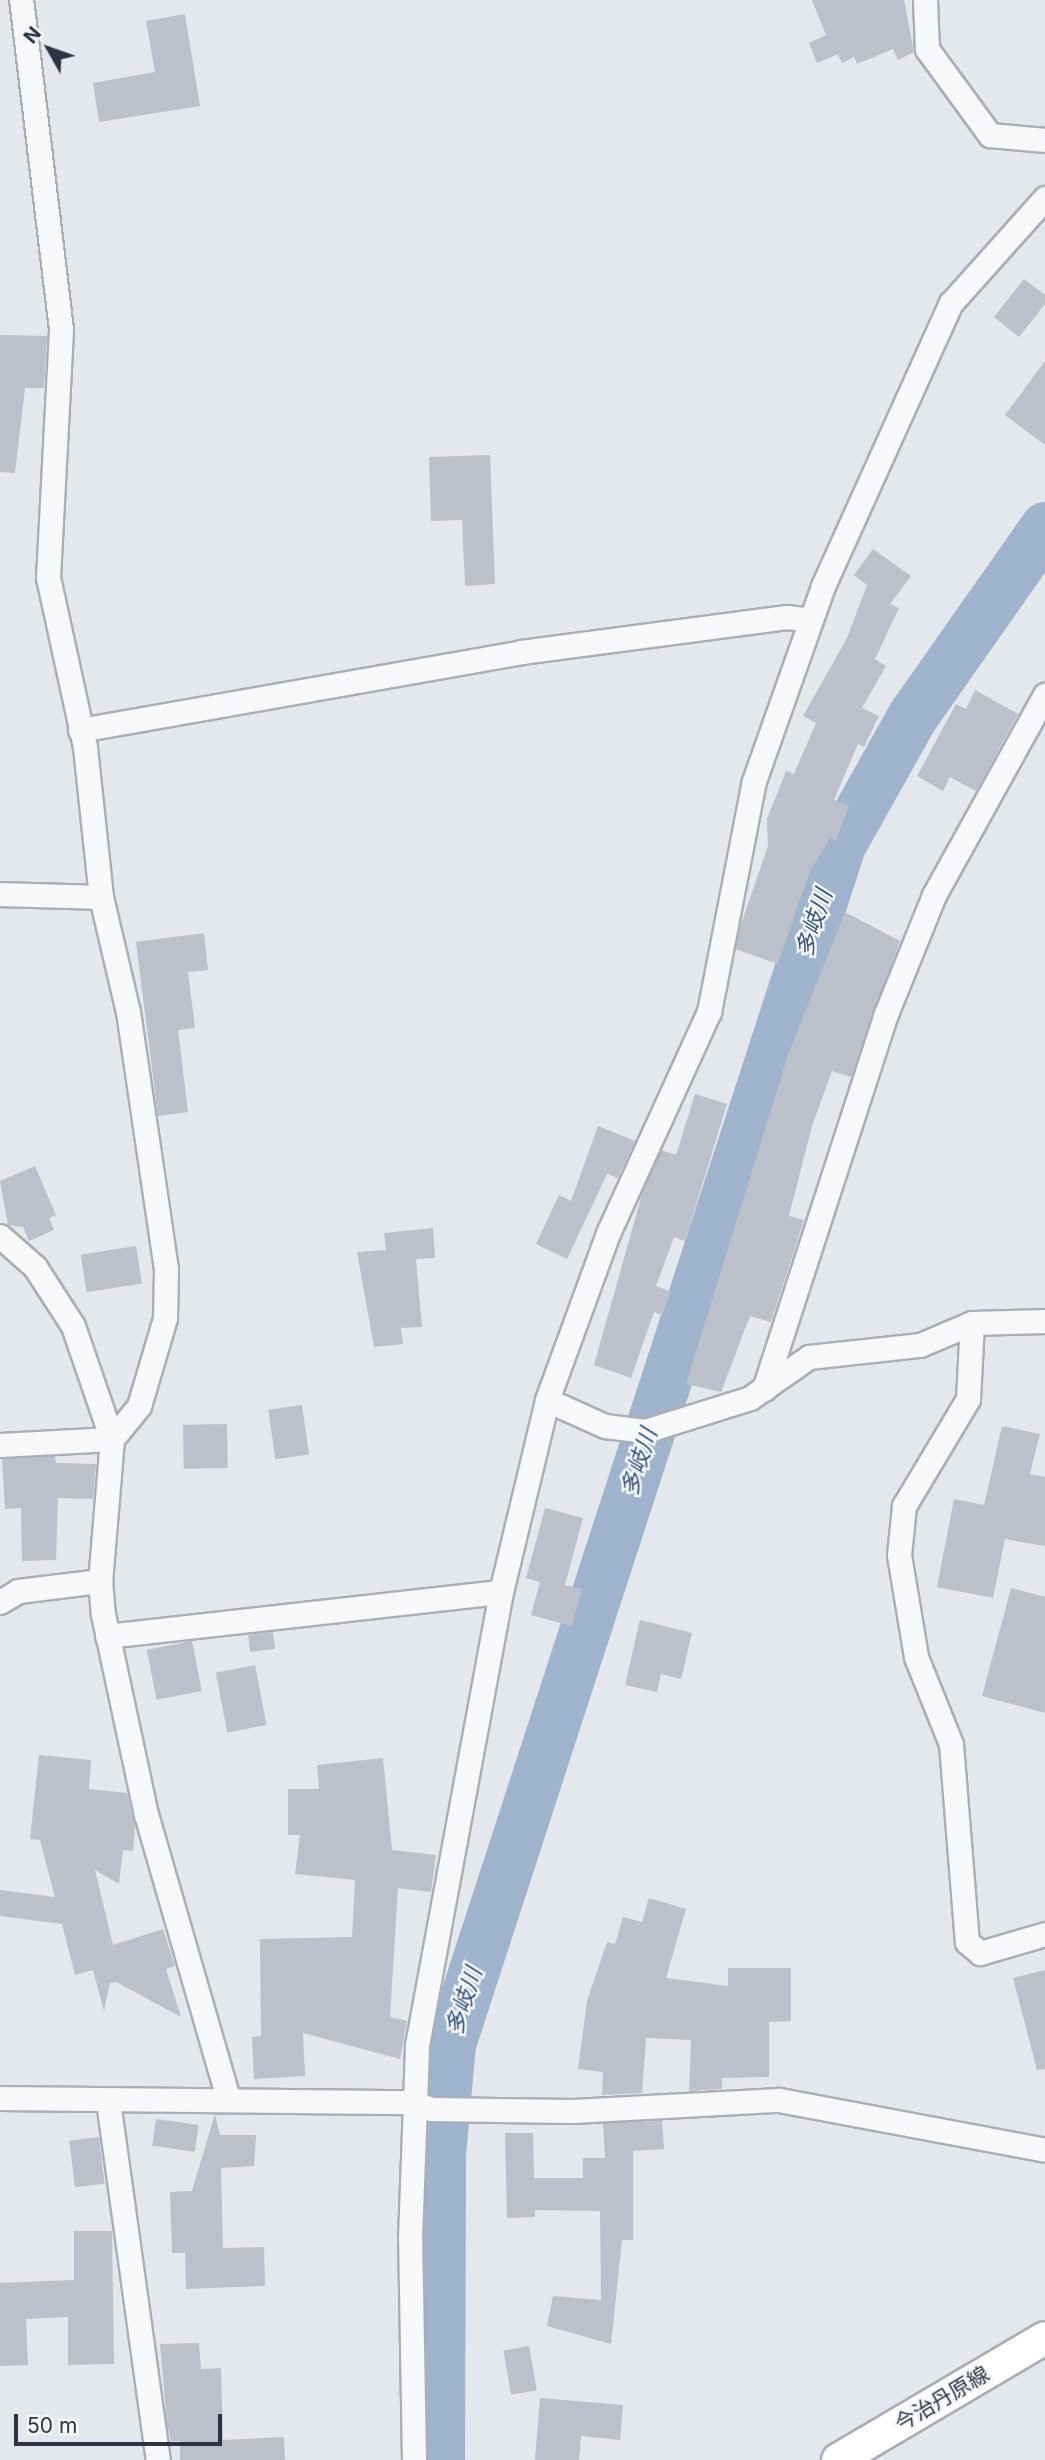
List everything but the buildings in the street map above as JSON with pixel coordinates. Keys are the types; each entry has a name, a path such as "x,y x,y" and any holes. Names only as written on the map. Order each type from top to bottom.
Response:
{"main road":[{"name":"今治丹原線","path":"853,2456 1045,2338"}],"street":[{"path":"0,1445 112,1439 139,1406 165,1318 166,1269 128,1012 102,897 80,730 48,579 61,329 21,0"},
{"path":"925,0 928,49 990,135 1045,140"},
{"path":"414,2460 412,2102 417,2045 501,1592 547,1399 609,1231 709,1012 754,781 811,620 951,303 1045,198"},
{"path":"80,730 521,652 787,617 811,620"},
{"path":"764,1389 886,1014 934,895 1045,695"},
{"path":"0,894 102,897"},
{"path":"0,1236 35,1268 74,1326 112,1439 100,1581 107,1636 146,1814 229,2099"},
{"path":"547,1399 605,1426 645,1431 677,1425 764,1389 809,1357 920,1345 972,1323 1045,1321"},
{"path":"972,1323 968,1399 904,1506 899,1555 916,1657 951,1744 967,1942 980,1953 1045,1934"},
{"path":"0,1601 18,1591 100,1581"},
{"path":"107,1636 501,1592"},
{"path":"0,2098 412,2102 431,2109 573,2111 779,2100 1045,2150"},
{"path":"108,2101 158,2460"}],"waterway":[{"name":"多岐川","path":"439,2460 440,2155 450,2044 840,845 913,715 1045,527"}]}
